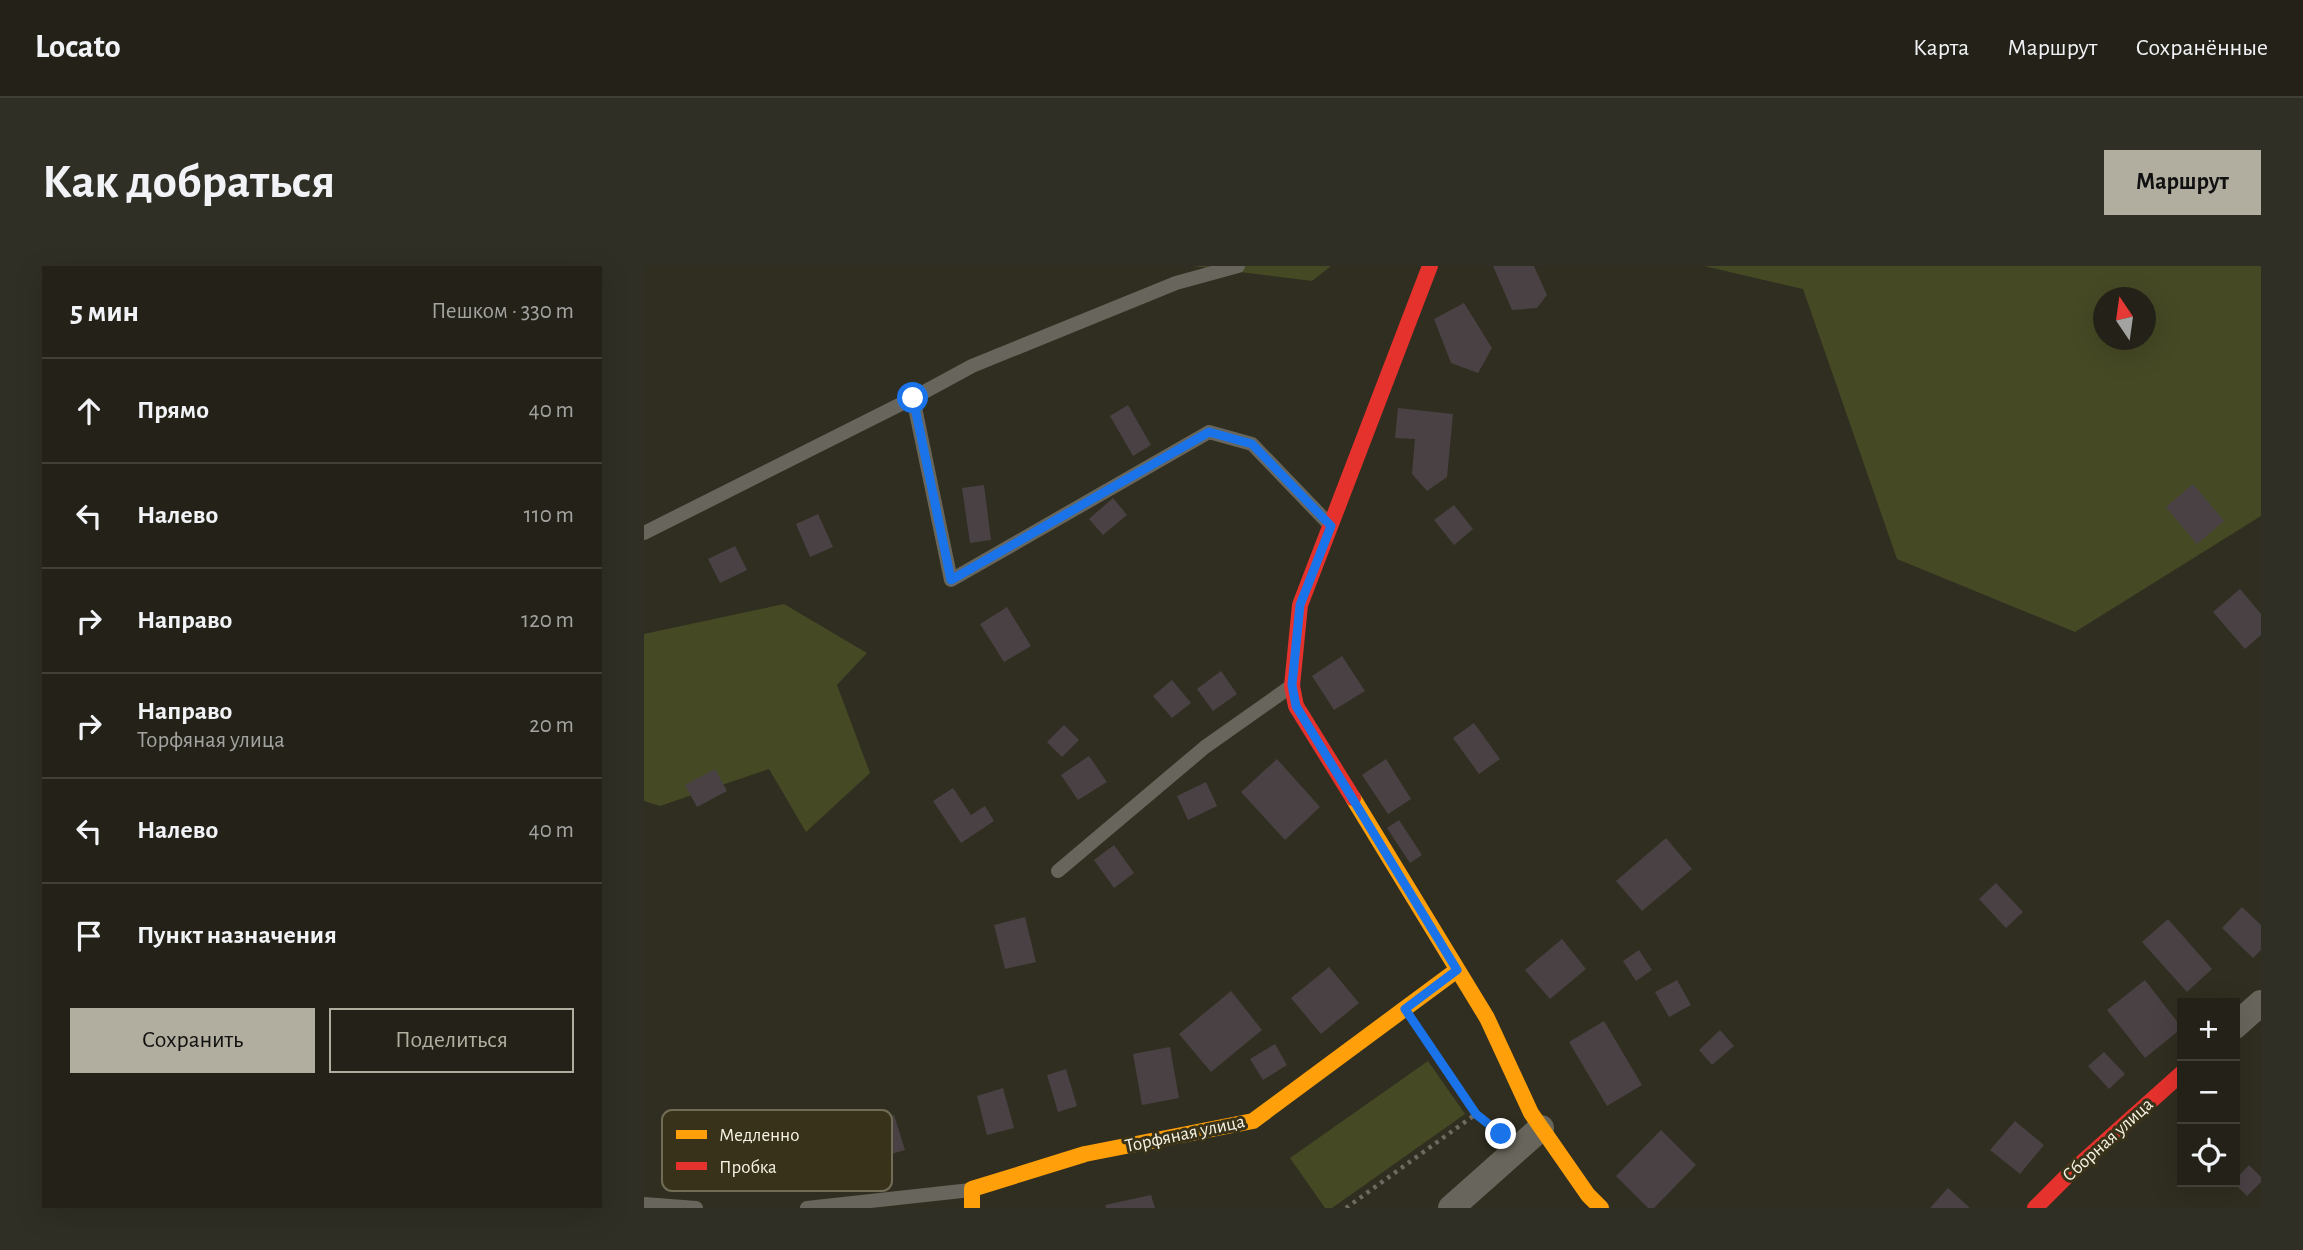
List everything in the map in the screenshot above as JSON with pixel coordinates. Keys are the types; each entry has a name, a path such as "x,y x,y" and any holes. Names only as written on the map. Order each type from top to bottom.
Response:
{"street":[{"path":"1430,266 1300,605 1292,685 1296,706 1487,1018 1531,1113 1588,1195 1601,1208"},
{"name":"Торфяная улица","path":"972,1189 1085,1154 1253,1121 1457,970"},
{"path":"2240,1022 2261,1003"},
{"name":"Сборная улица","path":"2035,1208 2067,1175 2177,1077"},
{"path":"1451,1208 1541,1128"},
{"path":"972,1189 972,1208"}],"lane":[{"path":"644,533 972,366 1176,283 1238,266"},
{"path":"913,398 951,580 1209,432 1252,444 1331,526"},
{"path":"1058,871 1205,747 1292,685"},
{"path":"807,1208 972,1189"},
{"path":"644,1204 696,1208"}],"path":[{"path":"1405,1009 1476,1114 1501,1134"},
{"path":"1346,1208 1476,1114"}],"green space":[{"path":"1192,266 1331,266 1312,281"},
{"path":"1704,266 2261,266 2261,516 2075,632 1897,559 1803,289"},
{"path":"784,604 867,653 837,685 870,773 806,832 769,769 660,806 644,801 644,634"},
{"path":"1428,1061 1465,1114 1332,1208 1325,1208 1290,1158"}],"building":[{"path":"1493,266 1534,266 1547,295 1537,308 1512,310"},
{"path":"1464,303 1492,348 1478,373 1451,363 1434,319"},
{"path":"1128,405 1151,445 1133,456 1110,416"},
{"path":"1398,408 1453,414 1447,477 1427,491 1412,474 1415,439 1395,438"},
{"path":"2193,484 2224,521 2197,544 2166,507"},
{"path":"984,485 991,540 970,543 962,488"},
{"path":"1113,498 1127,515 1103,535 1089,519"},
{"path":"1454,505 1473,529 1454,545 1434,520"},
{"path":"818,514 833,547 810,557 796,524"},
{"path":"735,546 747,570 720,583 708,559"},
{"path":"2240,589 2261,614 2261,635 2245,649 2213,612"},
{"path":"1007,607 1031,646 1004,662 980,624"},
{"path":"1342,656 1365,691 1334,710 1312,676"},
{"path":"1221,671 1237,694 1213,711 1197,689"},
{"path":"1172,680 1191,703 1172,718 1153,696"},
{"path":"1474,723 1500,759 1479,774 1453,738"},
{"path":"1064,725 1079,740 1062,757 1047,742"},
{"path":"1089,756 1107,782 1078,800 1061,775"},
{"path":"1277,759 1320,807 1285,840 1241,792"},
{"path":"1386,759 1411,799 1388,814 1362,775"},
{"path":"715,769 727,791 697,807 685,785"},
{"path":"1206,782 1217,806 1188,820 1177,796"},
{"path":"953,788 971,815 985,806 994,821 961,843 933,801"},
{"path":"1399,820 1422,855 1410,863 1387,828"},
{"path":"1666,838 1692,869 1642,911 1616,881"},
{"path":"1114,845 1134,873 1114,888 1094,860"},
{"path":"1996,883 2023,912 2006,928 1979,899"},
{"path":"2242,907 2261,925 2261,950 2253,958 2222,928"},
{"path":"1025,917 1036,962 1005,969 994,925"},
{"path":"2168,919 2212,969 2187,992 2142,942"},
{"path":"1562,939 1586,969 1550,999 1525,970"},
{"path":"1639,950 1652,970 1636,981 1623,961"},
{"path":"1329,967 1359,1003 1321,1034 1291,998"},
{"path":"1677,980 1691,1005 1669,1017 1655,992"},
{"path":"2145,980 2177,1022 2177,1032 2145,1058 2107,1010"},
{"path":"1231,991 1262,1030 1211,1072 1179,1034"},
{"path":"1604,1021 1642,1085 1607,1106 1569,1042"},
{"path":"1720,1030 1734,1046 1712,1065 1699,1050"},
{"path":"1275,1044 1287,1065 1263,1080 1250,1059"},
{"path":"1170,1047 1179,1098 1142,1105 1133,1054"},
{"path":"2104,1052 2125,1074 2109,1089 2088,1066"},
{"path":"1066,1069 1077,1106 1058,1112 1047,1075"},
{"path":"1003,1088 1014,1128 987,1135 977,1096"},
{"path":"892,1116 905,1150 892,1154"},
{"path":"2015,1121 2044,1145 2020,1174 1990,1150"},
{"path":"1661,1130 1696,1165 1654,1208 1648,1208 1616,1176"},
{"path":"2249,1165 2261,1177 2261,1182 2247,1196 2238,1187 2240,1175"},
{"path":"1948,1188 1970,1208 1930,1208"},
{"path":"1151,1195 1155,1208 1106,1208 1105,1205"}],"traffic: slow":[{"path":"1353,798 1487,1018 1531,1113 1588,1195 1601,1208"},
{"path":"972,1208 972,1189 1085,1154 1253,1121 1457,970"}],"traffic: jam":[{"path":"1353,798 1296,706 1292,686 1300,605 1430,266"},
{"path":"2035,1208 2177,1077"}],"route":[{"path":"913,398 951,580 1209,432 1252,444 1331,526 1300,605 1292,685 1296,706 1457,970 1405,1009 1476,1114 1501,1134"}]}
